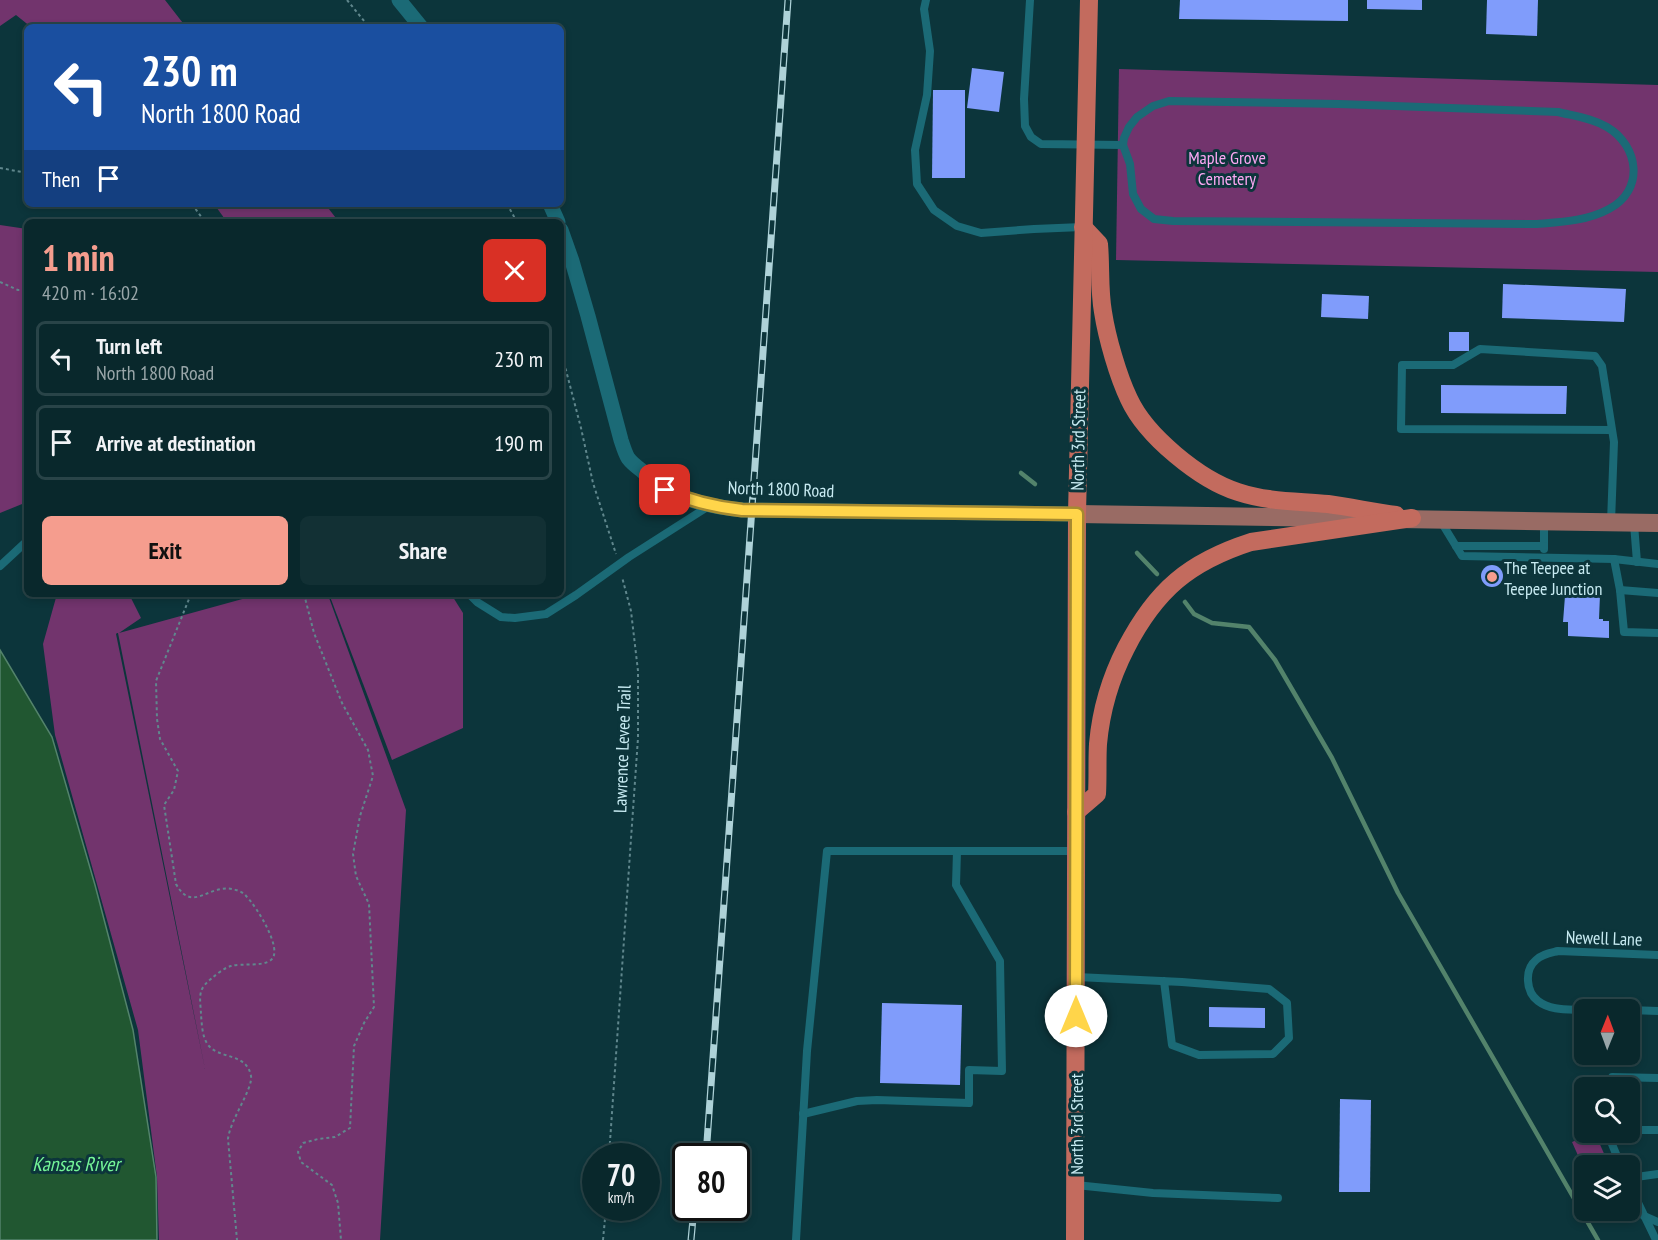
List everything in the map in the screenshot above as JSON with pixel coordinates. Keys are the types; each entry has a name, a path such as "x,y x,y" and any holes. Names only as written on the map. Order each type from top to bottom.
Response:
{"highway":[{"name":"North 3rd Street","path":"1075,1240 1077,514 1089,0"},
{"path":"1083,227 1100,244 1103,312 1117,368 1130,401 1152,432 1182,460 1206,478 1237,492 1270,501 1328,504 1412,518"},
{"path":"1076,812 1097,794 1098,743 1106,698 1117,665 1137,626 1153,603 1170,586 1204,561 1226,550 1251,542 1412,518"}],"main road":[{"path":"1077,514 1658,523"}],"street":[{"path":"399,0 419,24"},
{"name":"North 1800 Road","path":"564,238 628,459 665,490 680,497 710,505 751,510 1077,514"}],"lane":[{"path":"926,0 924,9 930,51 927,95 915,150 917,184 934,210 957,226 981,233 1083,227"},
{"path":"1030,0 1024,126 1031,137 1041,144 1123,145"},
{"path":"1169,101 1339,104 1558,112 1606,126 1620,138 1630,152 1634,168 1632,182 1625,195 1610,208 1592,216 1570,221 1537,224 1173,221 1154,219 1141,209 1133,194 1130,164 1123,145 1129,127 1137,117 1153,105 1169,101"},
{"path":"1611,522 1614,442 1602,366 1595,356 1480,349 1453,365 1402,364 1401,429 1612,430"},
{"path":"472,597 501,617 515,618 546,614 710,505"},
{"path":"1440,519 1462,556 1545,557 1658,564"},
{"path":"1544,521 1545,557"},
{"path":"1633,522 1637,562"},
{"path":"0,566 24,544"},
{"path":"1456,546 1544,546"},
{"path":"1614,560 1620,590 1624,632 1658,633"},
{"path":"1620,590 1658,592"},
{"path":"796,1240 807,1051 826,851 1076,851"},
{"path":"803,1114 857,1101 969,1103 969,1070 1002,1071 1000,961 956,885 957,851"},
{"name":"Newell Lane","path":"1574,1009 1552,1008 1538,1001 1529,990 1530,967 1536,960 1545,954 1558,951 1658,955"},
{"path":"1076,976 1164,981 1269,989 1287,1003 1289,1038 1273,1054 1199,1054 1172,1045 1164,981"},
{"path":"1640,1010 1658,1011"},
{"path":"1640,1078 1658,1078"},
{"path":"1640,1130 1658,1130"},
{"path":"1640,1176 1658,1174"},
{"path":"1076,1185 1153,1193 1278,1198"},
{"path":"1640,1207 1656,1240"},
{"path":"1644,1216 1658,1222"}],"path":[{"path":"347,0 367,24"},
{"path":"0,168 24,172"},
{"path":"0,282 18,290 24,290"},
{"name":"Lawrence Levee Trail","path":"564,363 593,483 631,611 638,671 638,738 610,1143"},
{"path":"189,597 156,681 160,739 178,771 174,790 164,804 176,884 181,892 192,898 222,888 244,893 270,933 276,952 274,958 266,963 230,966 216,974 201,991 202,1023 204,1036 209,1046 243,1062 252,1077 229,1129 228,1139 237,1240"},
{"path":"305,597 314,633 342,703 368,750 373,776 360,816 353,854 356,876 369,904 374,1007 354,1046 350,1128 335,1137 303,1143 298,1152 301,1162 332,1185 338,1203 341,1240"},
{"path":"603,1240 605,1221"}],"green space":[{"path":"0,0 165,0 184,24 27,24 16,15 0,26"},
{"name":"Maple Grove Cemetery","path":"1119,69 1658,85 1658,272 1116,260"},
{"path":"216,207 327,207 337,219 225,219"},
{"path":"0,225 24,229 24,503 0,513"},
{"path":"56,597 130,597 141,618 119,633 250,597 329,597 406,810 380,1240 159,1240 157,1177 138,1030 55,735 43,644","holes":["118,633 205,1069 116,634"]},
{"path":"330,597 453,597 463,613 463,728 392,760"},
{"path":"1572,1142 1599,1143 1605,1155 1578,1155"}],"water":[{"name":"Kansas River","path":"0,650 52,737 95,885 133,1030 156,1177 157,1240 0,1240"}],"building":[{"path":"1180,0 1348,0 1348,21 1179,19"},
{"path":"1367,0 1422,0 1422,10 1367,9"},
{"path":"1487,0 1538,0 1537,36 1486,34"},
{"path":"972,68 1004,72 999,112 967,108"},
{"path":"933,90 965,90 965,178 932,178"},
{"path":"1503,284 1626,289 1624,322 1502,318"},
{"path":"1322,294 1369,296 1368,319 1321,317"},
{"path":"1449,332 1469,332 1469,351 1449,351"},
{"path":"1441,385 1567,386 1566,414 1441,413"},
{"name":"The Teepee at Teepee Junction","path":"1492,565 1500,568 1503,576 1500,584 1492,587 1484,584 1481,576 1484,568"},
{"path":"1578,585 1583,585 1585,589 1595,590 1597,586 1604,588 1604,592 1600,595 1599,619 1609,621 1609,638 1568,636 1568,622 1563,622 1565,596 1580,597 1575,589"},
{"path":"882,1003 962,1005 960,1085 880,1083"},
{"path":"1209,1007 1265,1008 1265,1028 1209,1027"},
{"path":"1340,1099 1371,1100 1370,1192 1339,1192"}],"waterway":[{"path":"1021,473 1035,484"},
{"path":"1137,553 1157,574"},
{"path":"1185,602 1194,614 1212,623 1249,627 1275,660 1332,758 1398,893 1598,1240"}],"railway":[{"path":"707,1143 788,0"},
{"path":"691,1240 693,1221"}],"place":[{"name":"The Teepee at Teepee Junction","path":"1492,577"}],"route":[{"path":"665,490 680,497 710,505 742,510 1077,514 1076,1016"}]}
